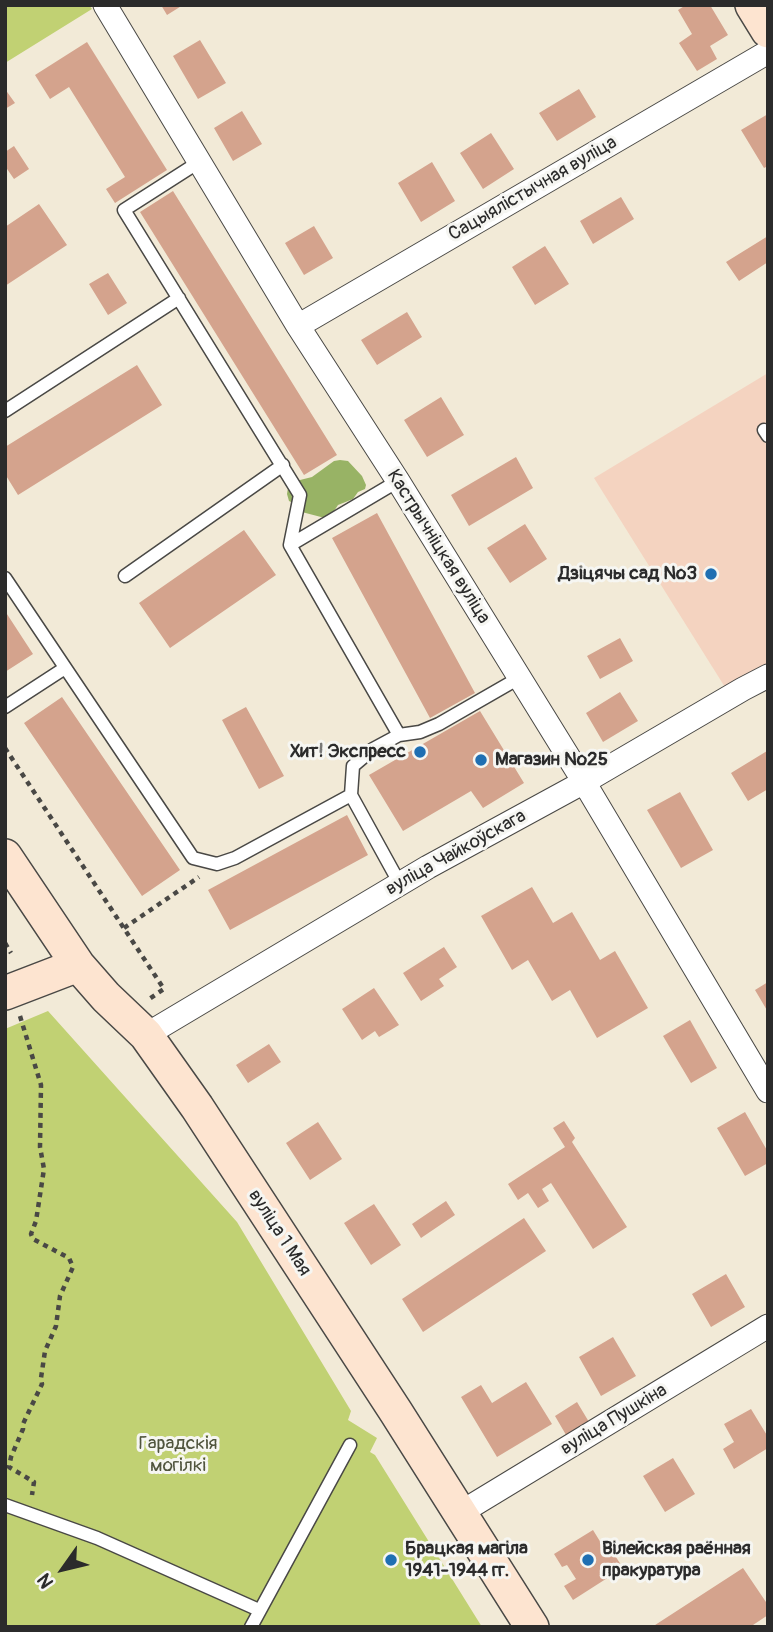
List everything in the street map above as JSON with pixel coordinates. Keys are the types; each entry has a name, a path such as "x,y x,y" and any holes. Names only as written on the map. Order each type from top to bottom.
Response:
{"main road":[{"path":"752,5 768,31"},
{"name":"вуліца 1 Мая","path":"5,856 78,965 106,997 146,1035 234,1163 532,1627"},
{"path":"11,1001 78,965"}],"street":[{"name":"Кастрычніцкая вуліца","path":"105,5 298,326 584,782 768,1091"},
{"name":"Сацыялістычная вуліца","path":"298,326 768,52"},
{"name":"вуліца Чайкоўскага","path":"146,1035 428,867 584,782 768,676"},
{"name":"вуліца Пушкіна","path":"460,1513 768,1326"}],"lane":[{"path":"200,162 124,210 300,495 290,545 399,734"},
{"path":"5,411 179,298"},
{"path":"124,576 283,465"},
{"path":"290,545 397,481"},
{"path":"5,578 193,858 217,864 235,858 351,795"},
{"path":"5,707 65,668"},
{"path":"400,884 351,795 353,766 399,734 420,732 439,724 519,678"},
{"path":"251,1627 350,1445"},
{"path":"5,1505 97,1538 259,1610"}],"path":[{"path":"5,748 164,989"},
{"path":"124,928 217,864"},
{"path":"5,943 11,953"},
{"path":"11,1001 41,1085 40,1147 44,1169 33,1239 69,1258 73,1267 60,1296 56,1326 45,1351 42,1384 23,1424 9,1467 34,1482 29,1513"}],"shaded area":[{"name":"Дзіцячы сад №3","path":"768,373 768,670 728,692 594,478"}],"green space":[{"path":"5,5 89,5 92,9 5,63"},
{"path":"334,461 348,461 362,476 365,489 358,492 353,499 338,505 326,517 298,511 289,501 288,488 296,481 312,477"},
{"name":"Гарадскія могілкі","path":"48,1011 237,1222 351,1411 348,1420 377,1438 370,1452 375,1455 482,1627 5,1627 5,1029"}],"building":[{"path":"161,5 183,5 167,15"},
{"path":"686,5 710,5 728,35 710,46 717,59 697,71 679,43 692,34 678,10"},
{"path":"200,40 226,83 198,99 173,56"},
{"path":"87,42 167,170 115,203 106,189 125,177 69,87 50,99 35,75"},
{"path":"5,89 15,103 5,109"},
{"path":"579,89 596,117 557,141 539,113"},
{"path":"242,111 262,144 233,161 214,128"},
{"path":"768,114 768,166 764,168 741,130"},
{"path":"491,133 514,169 483,189 460,153"},
{"path":"14,146 29,169 14,179 5,166 5,152"},
{"path":"432,162 455,201 421,222 398,183"},
{"path":"173,191 337,455 304,475 140,212"},
{"path":"621,197 634,219 593,244 580,221"},
{"path":"39,204 67,245 5,286 5,227"},
{"path":"314,226 333,258 304,275 285,243"},
{"path":"768,236 768,262 739,281 726,262"},
{"path":"545,246 569,284 535,305 512,267"},
{"path":"108,273 127,303 108,315 89,284"},
{"path":"407,312 422,337 377,365 361,340"},
{"path":"137,365 162,405 18,495 5,474 5,447"},
{"path":"441,397 464,435 427,457 404,420"},
{"path":"516,457 533,488 469,526 451,495"},
{"path":"377,513 475,693 430,718 332,538"},
{"path":"525,524 547,559 510,583 487,548"},
{"path":"244,530 276,575 170,648 139,603"},
{"path":"5,611 33,654 5,672"},
{"path":"620,638 633,661 600,679 587,656"},
{"path":"620,692 638,721 603,742 586,713"},
{"path":"62,697 180,870 142,896 24,723"},
{"path":"246,707 284,776 259,789 222,720"},
{"path":"480,711 524,783 483,808 471,791 403,831 369,775"},
{"path":"767,751 768,789 748,801 731,773"},
{"path":"680,792 713,850 681,868 647,810"},
{"path":"347,815 368,855 230,930 208,890"},
{"path":"532,887 553,923 572,912 600,960 615,951 648,1008 597,1038 570,990 552,1001 528,960 512,970 481,916"},
{"path":"444,947 457,967 439,979 444,986 421,1001 403,973"},
{"path":"768,982 768,1012 755,990"},
{"path":"374,988 399,1025 379,1037 375,1031 362,1040 342,1009"},
{"path":"690,1020 717,1068 691,1083 663,1036"},
{"path":"269,1044 281,1062 248,1083 236,1065"},
{"path":"745,1112 768,1152 768,1163 745,1176 717,1128"},
{"path":"564,1121 575,1138 572,1142 627,1227 593,1249 551,1183 542,1189 549,1201 538,1208 528,1193 518,1200 508,1184 565,1147 553,1128"},
{"path":"318,1122 342,1159 310,1180 286,1143"},
{"path":"446,1201 455,1215 421,1238 412,1224"},
{"path":"374,1204 401,1245 371,1265 344,1223"},
{"path":"524,1218 546,1251 423,1332 402,1299"},
{"path":"726,1274 745,1307 711,1327 692,1294"},
{"path":"613,1337 636,1376 601,1396 579,1357"},
{"path":"526,1382 552,1424 497,1457 461,1397 481,1385 492,1403"},
{"path":"577,1402 592,1427 569,1440 555,1416"},
{"path":"751,1409 768,1437 768,1448 734,1469 723,1449 734,1442 724,1424"},
{"path":"673,1458 695,1494 665,1512 643,1476"},
{"name":"Вілейская раённая пракуратура","path":"593,1530 601,1543 605,1540 623,1568 573,1600 564,1586 576,1579 567,1565 562,1567 554,1554"},
{"path":"743,1568 768,1605 768,1615 750,1627 652,1627"}],"place":[{"name":"Дзіцячы сад №3","path":"711,574"},
{"name":"Хит! Экспресс","path":"420,752"},
{"name":"Магазин №25","path":"481,760"},
{"name":"Брацкая магіла 1941-1944 гг.","path":"391,1560"},
{"name":"Вілейская раённая пракуратура","path":"588,1560"}]}
